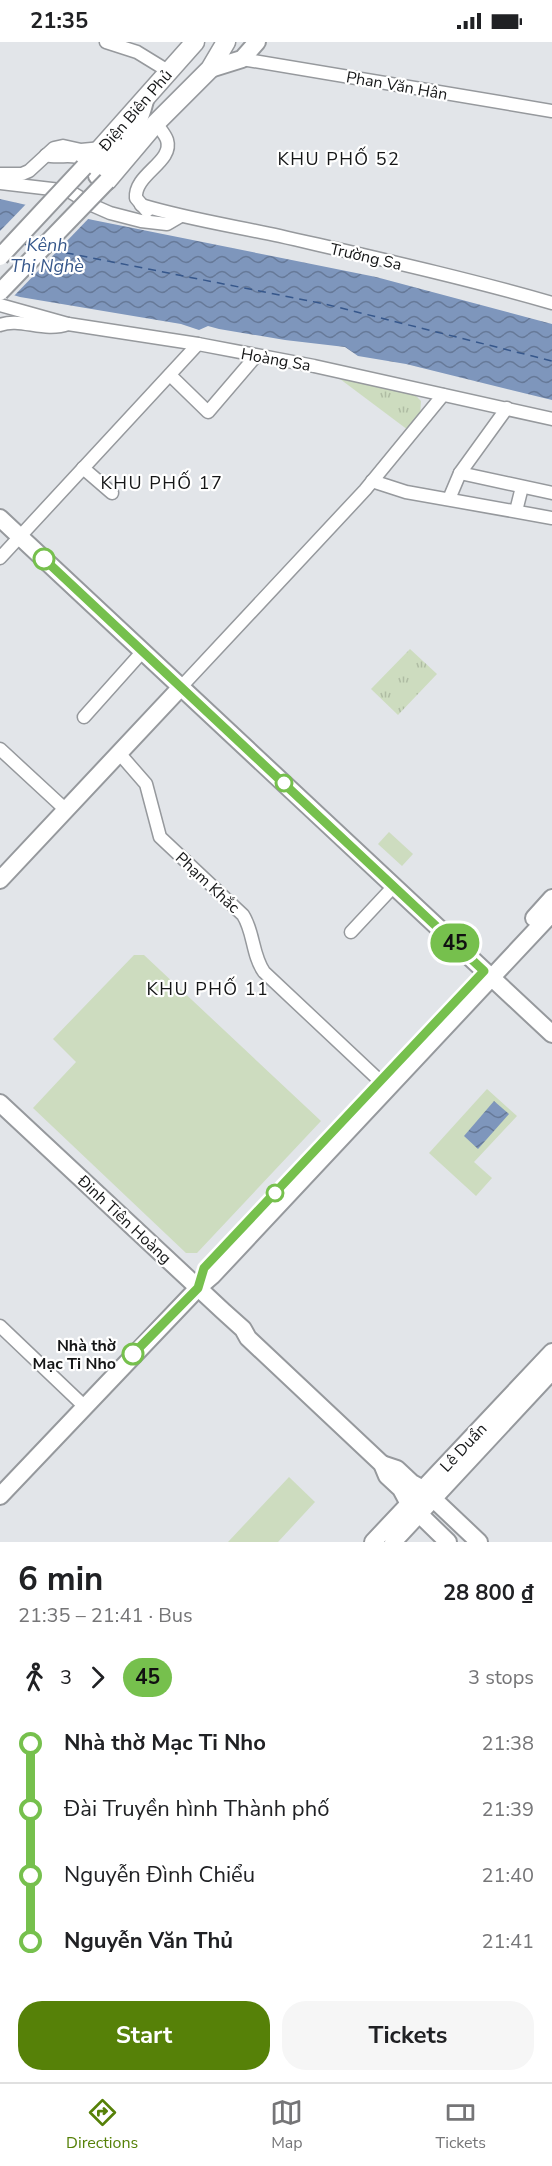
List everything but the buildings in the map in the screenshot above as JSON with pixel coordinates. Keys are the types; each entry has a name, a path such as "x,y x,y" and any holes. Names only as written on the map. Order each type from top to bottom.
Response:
{"highway":[{"name":"Điện Biên Phủ","path":"94,172 156,123 210,69 226,42"},
{"name":"Điện Biên Phủ","path":"94,172 102,148 190,45"}],"main road":[{"path":"242,59 257,42"},
{"name":"Điện Biên Phủ","path":"210,69 242,59"},
{"path":"0,257 128,144 135,132 147,97"},
{"path":"0,278 94,172"},
{"path":"0,292 94,172"},
{"path":"0,518 552,1034"},
{"path":"0,880 182,687"},
{"path":"0,1496 196,1289 204,1268 290,1186 488,974 552,898"},
{"path":"488,974 552,913"},
{"name":"Đinh Tiên Hoàng","path":"0,1103 196,1289 239,1334 248,1338 382,1464 387,1476 401,1489 414,1509 448,1542"},
{"name":"Lê Duẩn","path":"393,1542 414,1509 552,1352"},
{"name":"Lê Duẩn","path":"428,1493 552,1371"},
{"name":"Đinh Tiên Hoàng","path":"382,1464 397,1469 412,1483 428,1493 479,1542"},
{"name":"Lê Duẩn","path":"373,1542 414,1509"}],"street":[{"path":"106,42 137,52 168,71"},
{"name":"Phan Văn Hân","path":"242,59 552,111"},
{"path":"143,211 136,198 136,186 166,153 167,141 156,123"},
{"path":"0,174 22,174 54,148 63,146 81,150 102,148"},
{"path":"46,155 60,158 78,155 94,172"},
{"name":"Trường Sa","path":"0,183 69,191 94,206 141,221 167,224 179,217"},
{"name":"Trường Sa","path":"126,217 143,211 254,231 472,280 552,303"},
{"name":"Hoàng Sa","path":"0,305 68,324 198,344 314,366 552,419"},
{"path":"0,325 12,323 50,328 68,324"},
{"path":"0,558 198,344"},
{"path":"170,375 208,412 256,356"},
{"path":"182,687 372,481 443,395"},
{"path":"449,499 460,473 507,408"},
{"path":"83,468 112,493"},
{"path":"460,473 552,493"},
{"path":"372,481 406,492 552,518"},
{"path":"516,511 522,487"},
{"path":"84,717 143,651"},
{"path":"0,749 66,810"},
{"name":"Phạm Khắc","path":"119,753 146,784 160,837 243,915 264,972 384,1084"},
{"path":"351,932 394,886"},
{"path":"0,1326 84,1406"}],"green space":[{"path":"336,376 415,395 421,401 420,418 408,430"},
{"path":"410,649 437,674 398,715 371,689"},
{"path":"389,832 413,854 402,866 378,844"},
{"path":"134,955 144,955 321,1121 197,1253 186,1253 33,1108 76,1062 53,1039"},
{"path":"487,1089 517,1116 474,1162 492,1178 476,1196 429,1153"},
{"path":"289,1477 315,1502 278,1542 228,1542"}],"water":[{"name":"Kênh Thị Nghè","path":"0,199 376,277 552,324 552,400 406,364 358,356 345,347 285,340 208,326 199,330 181,324 20,297 0,291"},
{"path":"494,1101 509,1114 478,1149 464,1136"}],"pier":[{"path":"28,202 91,216 12,298 0,294 0,231"}],"ferry route":[{"path":"23,244 33,246"},
{"path":"52,250 325,304 552,361"}],"bus line":[{"name":"45","path":"44,559 484,971 204,1268 198,1288 133,1354"}],"place":[{"name":"Nhà thờ Mạc Ti Nho","path":"133,1354"}],"district":[{"name":"KHU PHỐ 52","path":"339,159"},
{"name":"KHU PHỐ 17","path":"162,483"},
{"name":"KHU PHỐ 11","path":"208,989"}]}
